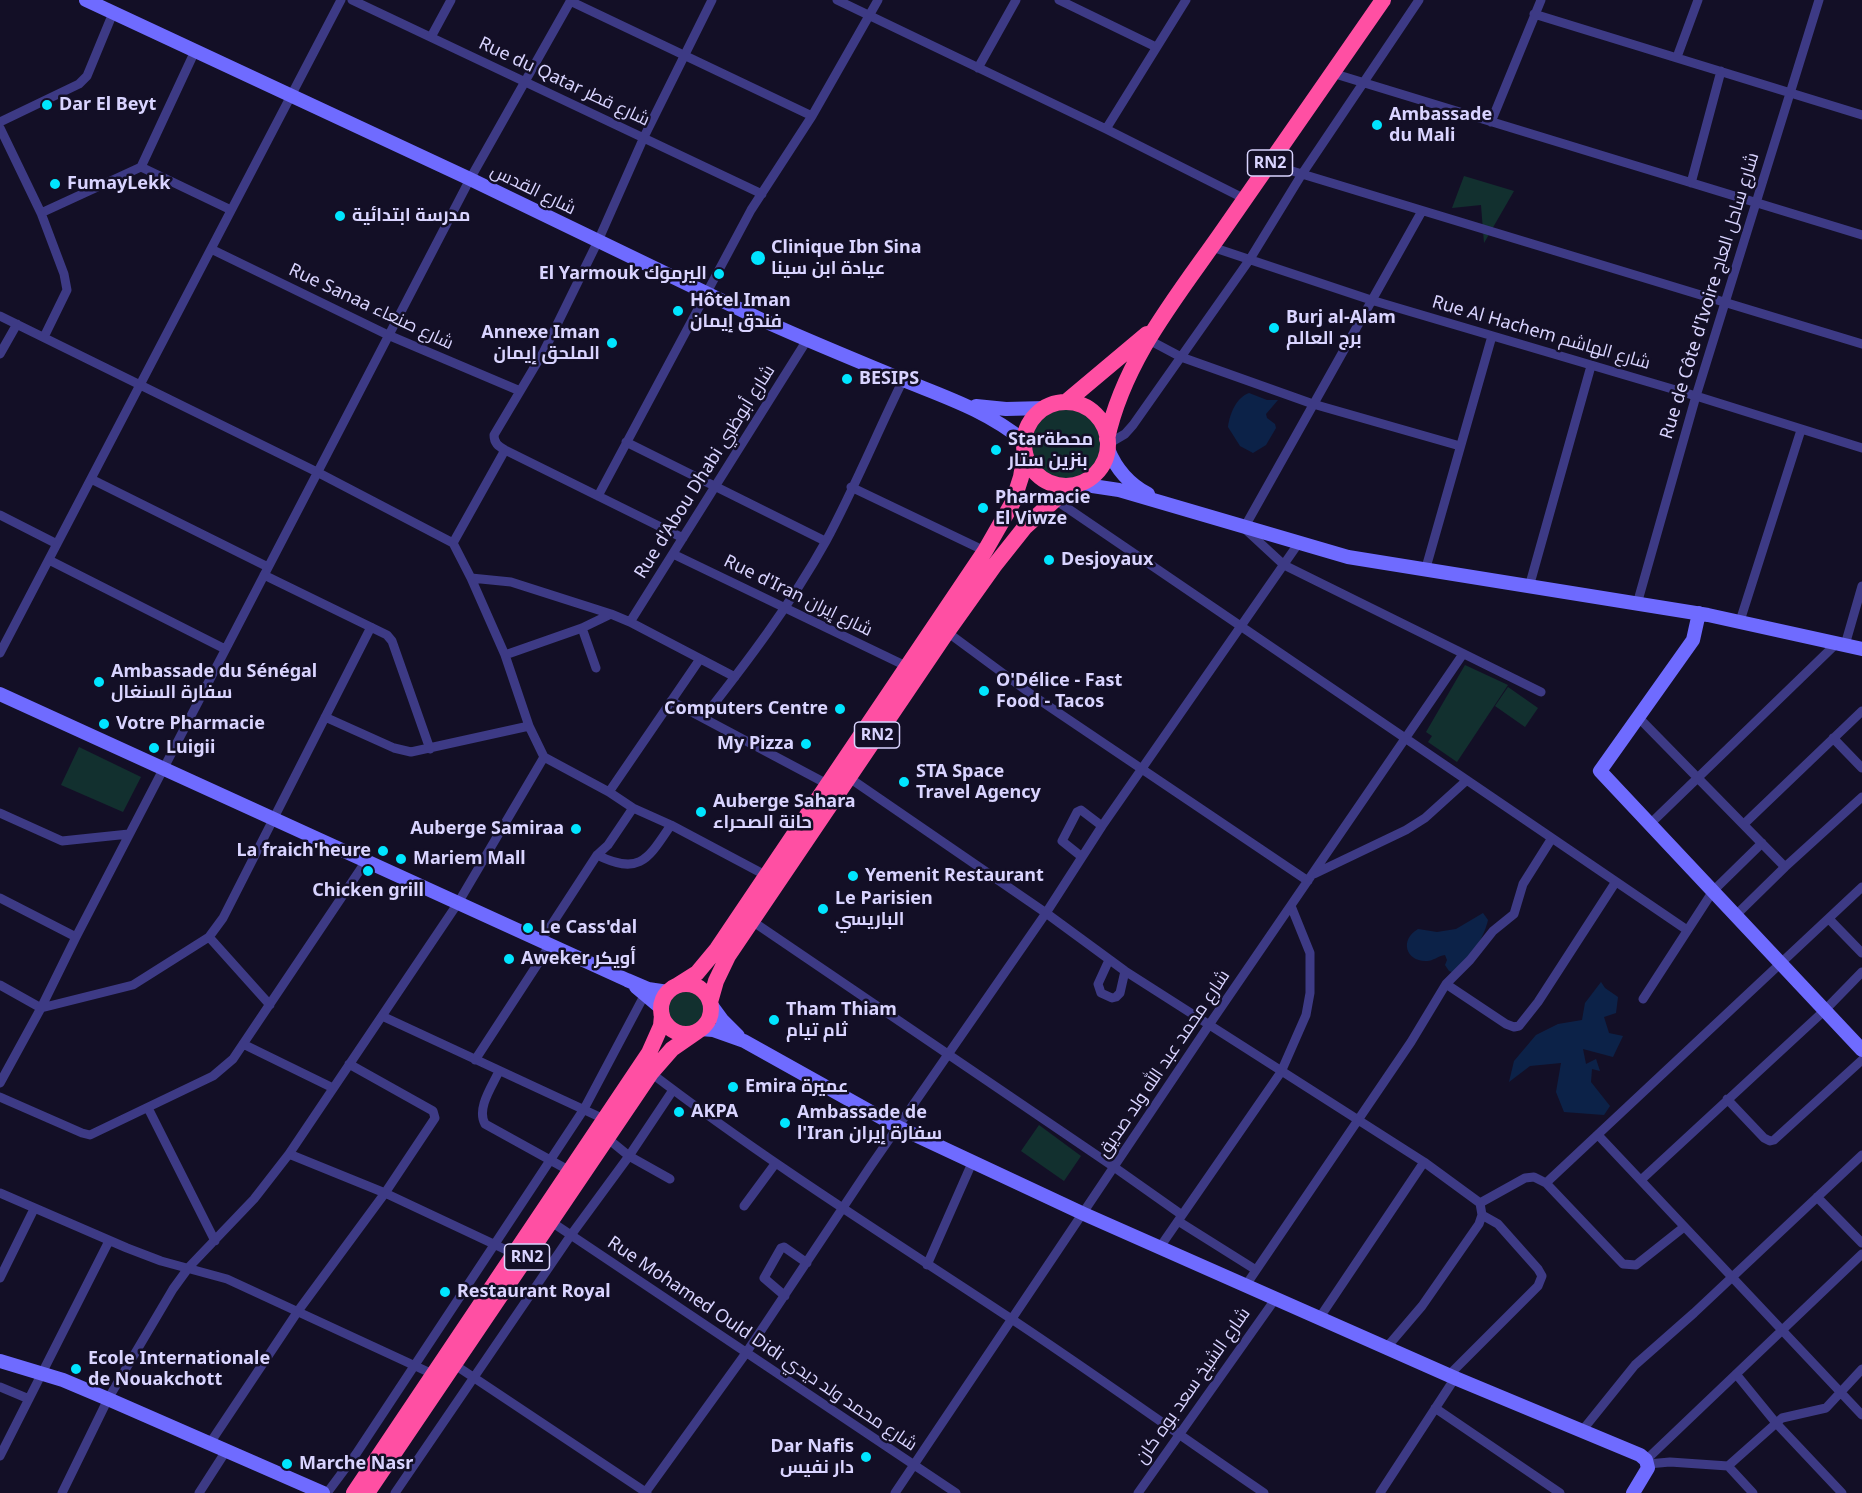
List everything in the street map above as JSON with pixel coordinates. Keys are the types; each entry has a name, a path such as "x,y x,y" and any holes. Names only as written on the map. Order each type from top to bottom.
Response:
{"highway":[{"name":"RN2","path":"1108,444 1112,414 1119,396 1153,333 1383,0"},
{"name":"RN2","path":"1066,402 1153,333"},
{"path":"1066,402 1076,404 1093,413 1100,420 1108,444 1104,462 1095,474 1074,485 1057,485 1040,477 1029,463 1024,446 1025,433 1032,419 1045,408 1066,402"},
{"name":"RN2","path":"673,989 697,972 717,949 985,551 1012,502 1021,477 1024,446"},
{"name":"RN2","path":"711,1003 721,970 752,921 947,632 1025,527 1054,499 1074,485"},
{"path":"684,984 698,986 711,1003 709,1021 700,1030 691,1034 676,1032 665,1022 661,1012 673,989 684,984"},
{"name":"RN2","path":"354,1493 439,1377 455,1365 570,1171 649,1053 661,1026 661,1012"},
{"name":"RN2","path":"367,1493 439,1377 520,1256 550,1221 651,1073 672,1049 700,1030"}],"street":[{"name":"شارع القدس","path":"86,0 470,179 807,340 968,405"},
{"path":"0,653 341,0"},
{"name":"Rue du Qatar شارع قطر","path":"352,0 762,194"},
{"path":"431,38 451,0"},
{"path":"0,1083 470,179 570,0 812,116"},
{"path":"683,538 505,450 496,444 494,435 544,351 598,241 644,137 712,0"},
{"path":"837,0 1106,129 1245,199"},
{"path":"597,496 751,210 812,116 878,0"},
{"path":"978,68 1016,0"},
{"path":"1059,0 1156,47"},
{"path":"1106,129 1186,0"},
{"path":"1168,505 1139,489 1124,476 1108,444 1125,434 1133,425 1250,260 1362,81 1419,0"},
{"path":"1491,122 1541,0"},
{"path":"1677,57 1698,0"},
{"name":"Rue de Côte d'Ivoire شارع ساحل العاج","path":"1637,603 1724,303 1819,0"},
{"path":"0,122 79,84 87,76 113,13"},
{"path":"1534,14 1862,115"},
{"path":"41,213 141,167 195,51"},
{"path":"1691,183 1721,71"},
{"path":"1332,73 1862,235"},
{"path":"0,128 41,213 64,274 67,290 44,337"},
{"path":"1269,164 1860,344 1862,333"},
{"path":"141,167 231,210"},
{"path":"1244,528 1422,212"},
{"name":"Rue Al Hachem شارع الهاشم","path":"1212,247 1371,300 1696,396 1862,448"},
{"name":"Rue Sanaa شارع صنعاء","path":"211,249 388,335 520,391"},
{"path":"0,316 317,472 453,543 505,655 529,726 543,757 609,792 633,808 671,825 767,876"},
{"path":"0,354 17,324"},
{"path":"1153,333 1181,357 1313,404 1460,446"},
{"path":"1425,571 1492,336"},
{"name":"Rue d'Abou Dhabi شارع أبوظبي","path":"630,622 807,340"},
{"path":"1529,587 1591,366"},
{"path":"703,718 784,608 825,541 903,380"},
{"path":"968,405 1005,410 1045,408"},
{"path":"968,405 998,421 1024,446"},
{"path":"1740,621 1801,429"},
{"path":"626,442 825,541"},
{"path":"453,543 505,450"},
{"path":"91,479 387,635 392,641 430,749"},
{"path":"1074,485 1119,490 1348,557 1699,613 1862,648"},
{"path":"851,488 985,551"},
{"path":"1054,499 1687,930"},
{"path":"0,515 57,543"},
{"path":"1244,528 1284,565 1541,692"},
{"path":"455,1365 646,1493 746,1353 842,1209 1046,913 1102,826 1298,544"},
{"name":"Rue d'Iran شارع إيران","path":"673,554 908,668"},
{"path":"49,560 225,649"},
{"path":"471,578 511,582 611,614 735,677"},
{"path":"1650,824 1841,644 1862,586"},
{"path":"1699,613 1693,640 1600,771 1862,1050"},
{"path":"505,655 582,628 611,614"},
{"path":"0,985 41,1008 128,987 209,937 223,918 371,627"},
{"path":"582,628 596,668"},
{"path":"947,632 1035,697 1142,771 1310,878 1406,830 1425,818 1467,780"},
{"name":"شارع محمد عبد الله ولد صديق","path":"895,1493 1209,1025 1463,654"},
{"path":"609,792 700,659"},
{"path":"0,693 627,980 648,989 673,989"},
{"path":"671,701 829,785"},
{"path":"1744,824 1862,711"},
{"path":"325,717 394,748 411,752 529,726"},
{"path":"1638,717 1785,867"},
{"path":"1833,738 1862,768"},
{"path":"62,1493 108,1399 173,1289 189,1268 254,1199 289,1154 458,903 543,757"},
{"path":"848,777 1046,913 1125,971 1424,1162 1480,1203 1482,1215 1479,1224 1422,1306 1387,1347"},
{"path":"1736,915 1862,797"},
{"path":"475,1060 597,855 608,845 633,808"},
{"path":"1082,857 1062,841 1077,812 1081,810 1102,826"},
{"path":"0,813 62,841 129,834"},
{"path":"597,855 626,865 637,864 654,851 671,825"},
{"path":"1246,1285 1411,1042 1446,984 1470,960 1493,931 1514,914 1522,885 1552,838"},
{"path":"1643,999 1713,891 1762,843"},
{"path":"0,1097 86,1135 213,1076 233,1059 366,861"},
{"path":"1446,984 1506,1024 1519,1026 1538,1002 1614,882"},
{"path":"1546,1183 1862,887"},
{"path":"0,898 76,937"},
{"path":"1160,1247 1281,1072 1306,1015 1310,993 1310,953 1291,906"},
{"path":"1829,919 1862,953"},
{"path":"752,921 1114,1167 1180,1218 1256,1270"},
{"path":"209,937 270,1005"},
{"path":"1109,960 1098,984 1101,993 1112,998 1116,997 1125,971"},
{"path":"1641,1180 1862,972"},
{"path":"627,980 645,994 661,1012"},
{"path":"0,1361 42,1373 108,1399 325,1493 356,1454 584,1109 645,994"},
{"path":"711,1003 722,1020 744,1041"},
{"path":"382,1016 604,1119"},
{"path":"700,1030 712,1030 744,1041 898,1127 972,1163 1452,1376 1640,1455 1647,1462 1728,1466 1753,1493"},
{"path":"243,1044 333,1088"},
{"path":"1727,1100 1764,1138 1774,1140 1862,1060"},
{"path":"210,1443 298,1311 385,1193 435,1118 435,1113 349,1064"},
{"path":"499,1071 482,1109 482,1119 485,1124 570,1171"},
{"path":"651,1073 775,1164 1011,1319 1264,1493"},
{"path":"395,1493 673,1090"},
{"path":"148,1108 215,1241"},
{"path":"1598,1135 1862,1415"},
{"path":"607,1138 629,1156 670,1179"},
{"path":"289,1154 385,1193 520,1256"},
{"path":"1581,1432 1635,1365 1862,1155"},
{"path":"1320,1317 1424,1162"},
{"path":"927,1265 972,1163"},
{"path":"744,1206 775,1164"},
{"path":"1480,1203 1525,1178 1534,1177 1546,1183 1623,1264 1636,1264 1684,1227"},
{"path":"0,1193 109,1241 161,1261 227,1279 439,1377"},
{"path":"1817,1197 1862,1243"},
{"path":"0,1278 34,1209"},
{"path":"1380,1493 1435,1408 1452,1376 1538,1286 1542,1276 1498,1224 1482,1215"},
{"name":"Rue Mohamed Ould Didi شارع محمد ولد ديدي","path":"550,1221 956,1493"},
{"path":"0,1456 109,1241"},
{"path":"785,1296 764,1278 781,1248 784,1247 807,1263"},
{"path":"1633,1493 1647,1472 1647,1462 1862,1254"},
{"name":"شارع الشيخ سعد بوه كان","path":"1138,1493 1275,1298"},
{"path":"1728,1466 1782,1418 1826,1408 1862,1369"},
{"path":"1736,1374 1776,1423 1842,1493"},
{"path":"0,1387 29,1399"},
{"path":"1435,1408 1560,1493"},
{"path":"199,1493 226,1451"}],"green space":[{"path":"1464,176 1514,191 1484,243 1481,205 1452,208"},
{"path":"1058,405 1072,405 1086,411 1097,422 1103,436 1100,458 1092,470 1072,481 1058,481 1044,475 1033,464 1027,450 1027,436 1033,422 1044,411"},
{"path":"1465,665 1508,685 1457,762 1428,742 1432,736 1426,732"},
{"path":"1508,687 1538,708 1525,727 1495,706"},
{"path":"79,747 141,777 123,812 61,785"},
{"path":"687,989 695,990 701,995 706,1001 706,1017 701,1023 695,1028 687,1029 679,1028 673,1023 668,1017 667,1009 668,1001 673,995 679,990"},
{"path":"1039,1125 1081,1156 1064,1181 1021,1151"}],"water":[{"path":"1249,393 1267,400 1278,400 1266,414 1276,428 1266,445 1253,453 1240,446 1228,427 1234,407 1244,395"},
{"path":"1483,913 1488,920 1483,934 1470,956 1454,973 1449,971 1445,965 1447,960 1445,955 1427,961 1414,958 1410,954 1408,939 1418,929 1437,932 1456,929"},
{"path":"1601,982 1605,988 1618,997 1616,1013 1604,1017 1609,1033 1623,1036 1613,1057 1583,1049 1586,1064 1596,1059 1600,1071 1592,1069 1591,1082 1610,1106 1604,1115 1564,1112 1556,1092 1561,1063 1530,1066 1509,1082 1514,1061 1536,1035 1558,1024 1582,1020 1585,1003"}],"place":[{"name":"Dar El Beyt","path":"47,105"},
{"name":"Ambassade du Mali","path":"1377,125"},
{"name":"FumayLekk","path":"55,184"},
{"name":"مدرسة ابتدائية","path":"340,216"},
{"name":"Clinique Ibn Sina عيادة ابن سينا","path":"758,258"},
{"name":"El Yarmouk اليرموك","path":"719,274"},
{"name":"Hôtel Iman فندق إيمان","path":"678,311"},
{"name":"Burj al-Alam برج العالم","path":"1274,328"},
{"name":"Annexe Iman الملحق إيمان","path":"612,343"},
{"name":"BESIPS","path":"847,379"},
{"name":"Starمحطة بنزين ستار","path":"996,450"},
{"name":"Pharmacie El Viwze","path":"983,508"},
{"name":"Desjoyaux","path":"1049,560"},
{"name":"Ambassade du Sénégal سفارة السنغال","path":"99,682"},
{"name":"O'Délice - Fast Food - Tacos","path":"984,691"},
{"name":"Computers Centre","path":"840,709"},
{"name":"Votre Pharmacie","path":"104,724"},
{"name":"My Pizza","path":"806,744"},
{"name":"Luigii","path":"154,748"},
{"name":"STA Space Travel Agency","path":"904,782"},
{"name":"Auberge Sahara حانة الصحراء","path":"701,812"},
{"name":"Auberge Samiraa","path":"576,829"},
{"name":"La fraich'heure","path":"383,851"},
{"name":"Mariem Mall","path":"401,859"},
{"name":"Chicken grill","path":"368,871"},
{"name":"Yemenit Restaurant","path":"853,876"},
{"name":"Le Parisien الباريسي","path":"823,909"},
{"name":"Le Cass'dal","path":"528,928"},
{"name":"Aweker أويكر","path":"509,959"},
{"name":"Tham Thiam ثام تيام","path":"774,1020"},
{"name":"Emira عميرة","path":"733,1087"},
{"name":"AKPA","path":"679,1112"},
{"name":"Ambassade de l'Iran سفارة إيران","path":"785,1123"},
{"name":"Restaurant Royal","path":"445,1292"},
{"name":"Ecole Internationale de Nouakchott","path":"76,1369"},
{"name":"Dar Nafis دار نفيس","path":"866,1457"},
{"name":"Marche Nasr","path":"287,1464"}]}
